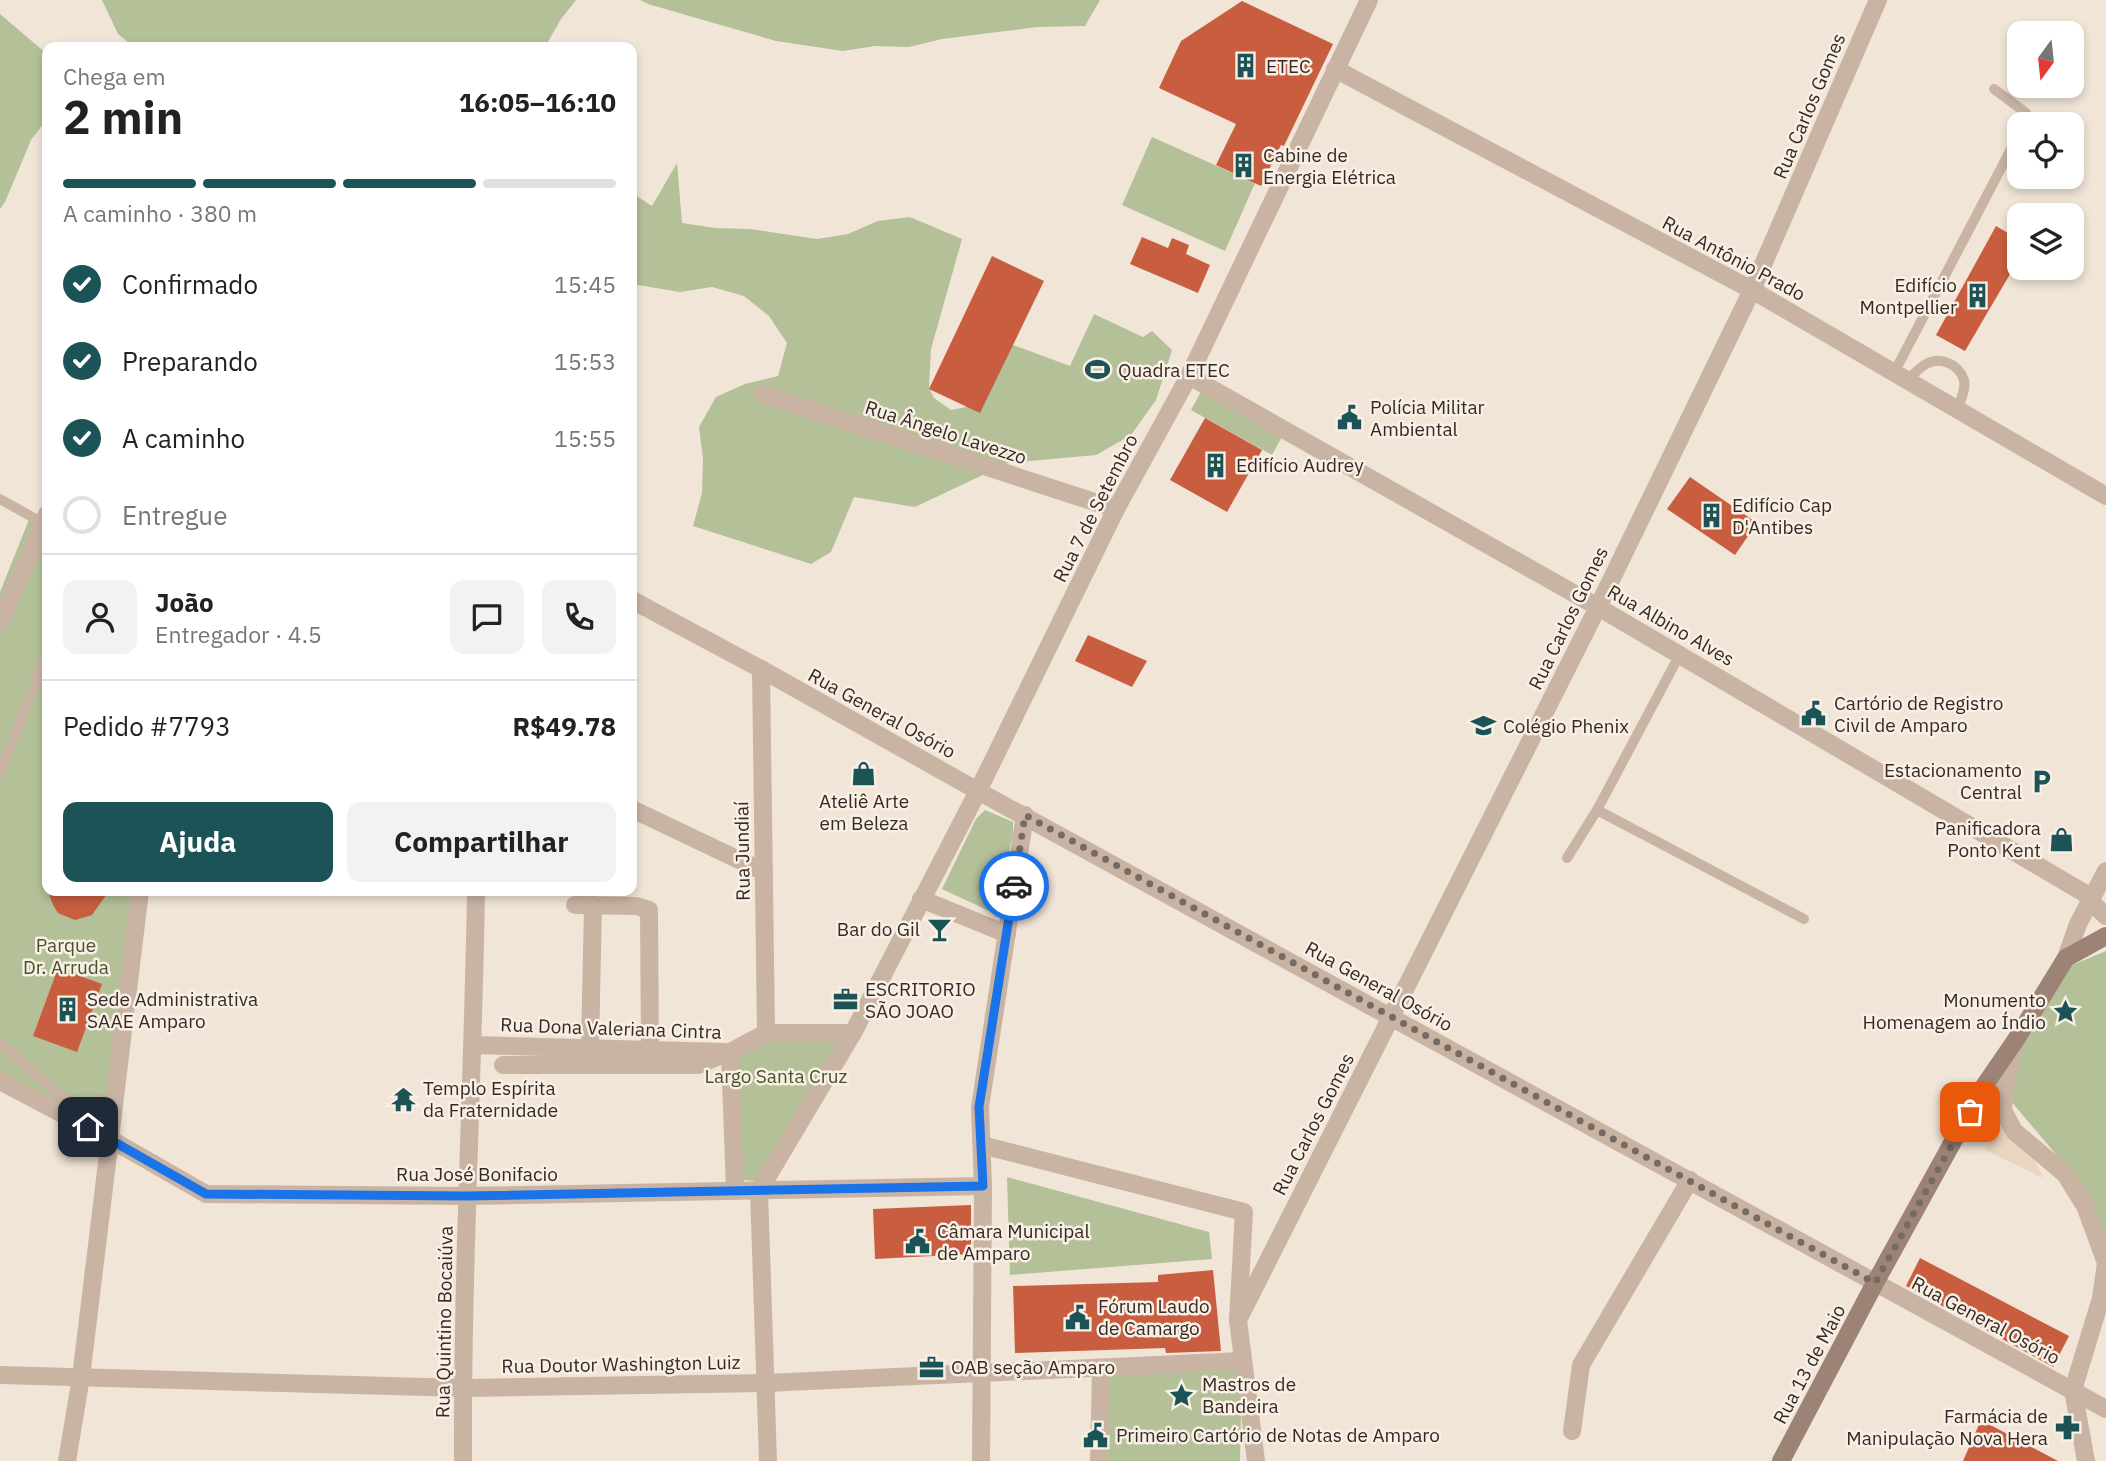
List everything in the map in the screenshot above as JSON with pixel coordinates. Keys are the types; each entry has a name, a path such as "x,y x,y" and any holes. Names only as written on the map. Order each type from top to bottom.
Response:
{"street":[{"path":"1356,0 1356,25"},
{"name":"Rua 7 de Setembro","path":"853,1033 978,791 1116,509 1189,376 1368,0"},
{"name":"Rua Carlos Gomes","path":"1238,1320 1598,607 1752,290 1878,0"},
{"name":"Rua Antônio Prado","path":"1335,69 1752,290 2106,496"},
{"name":"Rua Albino Alves","path":"1189,376 1680,654 2091,897"},
{"name":"Rua Ângelo Lavezzo","path":"763,394 1116,509"},
{"path":"0,623 42,530"},
{"name":"Rua General Osório","path":"637,603 2106,1409"},
{"name":"Rua Jundiaí","path":"761,669 766,1033"},
{"path":"637,811 764,872"},
{"path":"981,1461 983,1186 979,1107 1025,815"},
{"path":"2066,958 2091,897 2106,871"},
{"path":"67,1461 81,1377 139,896"},
{"name":"Rua Quintino Bocaiúva","path":"463,1461 476,896"},
{"path":"2091,897 2094,905 2106,916"},
{"path":"921,899 1007,934"},
{"path":"590,1048 584,905 637,906 649,910 650,1049"},
{"path":"2066,958 2106,936"},
{"name":"Rua 13 de Maio","path":"1781,1461 1982,1089 2066,958"},
{"path":"735,1191 730,1052 766,1033 853,1033"},
{"path":"768,1461 759,1191 853,1033"},
{"path":"2017,1038 2005,1085 2003,1110 2014,1131 2065,1174 2085,1206 2106,1262 2101,1298 2073,1390 2086,1461"},
{"name":"Rua Dona Valeriana Cintra","path":"474,1045 730,1052"},
{"name":"Rua Dona Valeriana Cintra","path":"503,1065 698,1065 730,1052"},
{"name":"Rua José Bonifacio","path":"0,1081 206,1194 467,1196 983,1186"},
{"path":"982,1145 1244,1212 1238,1320 1255,1460"},
{"path":"1572,1431 1581,1365 1690,1180"},
{"name":"Rua Doutor Washington Luiz","path":"0,1375 463,1388 766,1383 1242,1361"},
{"path":"1099,1461 1101,1368"}],"lane":[{"path":"1994,89 2025,112"},
{"path":"1902,375 2007,159"},
{"path":"1902,375 1941,360 1955,366 1964,378 1964,393 1958,408"},
{"path":"0,499 42,519"},
{"path":"1567,859 1597,810 1680,654"},
{"path":"0,773 42,666"},
{"path":"1597,810 1804,919"},
{"path":"0,1043 110,1139"}],"green space":[{"path":"102,0 576,0 548,42 128,42 118,34"},
{"path":"640,0 1100,0 1085,26 1037,27 942,39 909,47 875,46 843,51 776,41"},
{"path":"0,14 42,50 42,126 31,140 0,209"},
{"path":"1152,137 1255,183 1225,251 1122,205"},
{"path":"677,163 682,223 817,239 848,234 878,221 910,217 962,239 931,349 929,388 934,398 951,410 966,407 993,358 1013,345 1070,366 1094,314 1143,337 1152,331 1172,350 1156,400 1131,435 1096,455 1008,463 915,507 854,497 831,552 811,564 693,526 702,493 703,459 699,427 716,397 745,384 778,376 787,343 769,316 744,296 712,287 680,292 637,285 637,196 652,206"},
{"path":"1203,388 1284,433 1272,455 1191,410"},
{"name":"Parque Dr. Arruda","path":"30,517 42,523 42,896 138,896 109,1136 0,1079 0,592"},
{"path":"985,810 1013,822 1013,834 998,903 989,911 942,889 976,819"},
{"path":"2106,951 2106,1238 2070,1171 2010,1100 2024,1044 2072,965"},
{"name":"Largo Santa Cruz","path":"766,1033 848,1042 755,1181 743,1180 734,1050"},
{"path":"1007,1177 1209,1232 1212,1259 1010,1275"},
{"path":"1242,1361 1240,1461 1099,1461 1101,1368"}],"shaded area":[{"path":"1999,1124 2029,1147 2043,1178 1985,1150"}],"building":[{"name":"ETEC","path":"1242,1 1333,44 1284,146 1281,145 1261,186 1216,165 1236,124 1159,88 1181,41"},
{"name":"Edifício Montpellier","path":"1996,226 2007,232 2007,279 1965,351 1936,335"},
{"path":"1142,237 1168,248 1172,238 1189,245 1186,254 1210,265 1198,293 1130,264"},
{"path":"992,256 1044,281 980,413 929,389"},
{"name":"Edifício Audrey","path":"1205,418 1262,450 1227,512 1170,480"},
{"name":"Edifício Cap D'Antibes","path":"1690,477 1757,523 1735,555 1667,509"},
{"path":"1088,635 1147,661 1132,687 1075,661"},
{"path":"50,896 105,896 92,915 75,920 58,913"},
{"name":"Sede Administrativa SAAE Amparo","path":"58,968 102,984 77,1052 33,1036"},
{"name":"Câmara Municipal de Amparo","path":"971,1205 971,1254 875,1259 873,1209"},
{"path":"1920,1258 2069,1336 2053,1367 1906,1286"},
{"path":"1213,1270 1221,1351 1166,1353 1165,1348 1015,1353 1013,1286 1158,1282 1158,1275"},
{"path":"1981,1420 2058,1461 1963,1461"}],"way so far":[{"path":"1014,886 1025,815 1875,1283 1970,1112"}],"place":[{"name":"ETEC","path":"1246,66"},
{"name":"Cabine de Energia Elétrica","path":"1243,166"},
{"name":"Edifício Montpellier","path":"1977,296"},
{"name":"Quadra ETEC","path":"1098,370"},
{"name":"Polícia Militar Ambiental","path":"1350,418"},
{"name":"Edifício Audrey","path":"1216,465"},
{"name":"Edifício Cap D'Antibes","path":"1712,516"},
{"name":"Cartório de Registro Civil de Amparo","path":"1814,714"},
{"name":"Colégio Phenix","path":"1483,726"},
{"name":"Ateliê Arte em Beleza","path":"864,773"},
{"name":"Estacionamento Central","path":"2042,781"},
{"name":"Panificadora Ponto Kent","path":"2061,839"},
{"name":"Bar do Gil","path":"940,929"},
{"name":"ESCRITORIO SÃO JOAO","path":"845,1000"},
{"name":"Sede Administrativa SAAE Amparo","path":"67,1010"},
{"name":"Monumento Homenagem ao Índio","path":"2066,1011"},
{"name":"Templo Espírita da Fraternidade","path":"403,1099"},
{"name":"Câmara Municipal de Amparo","path":"917,1242"},
{"name":"Fórum Laudo de Camargo","path":"1078,1317"},
{"name":"OAB seção Amparo","path":"931,1367"},
{"name":"Mastros de Bandeira","path":"1182,1395"},
{"name":"Farmácia de Manipulação Nova Hera","path":"2068,1427"},
{"name":"Primeiro Cartório de Notas de Amparo","path":"1096,1435"}],"route":[{"path":"88,1127 206,1194 467,1196 983,1186 979,1107 1014,886"}]}
